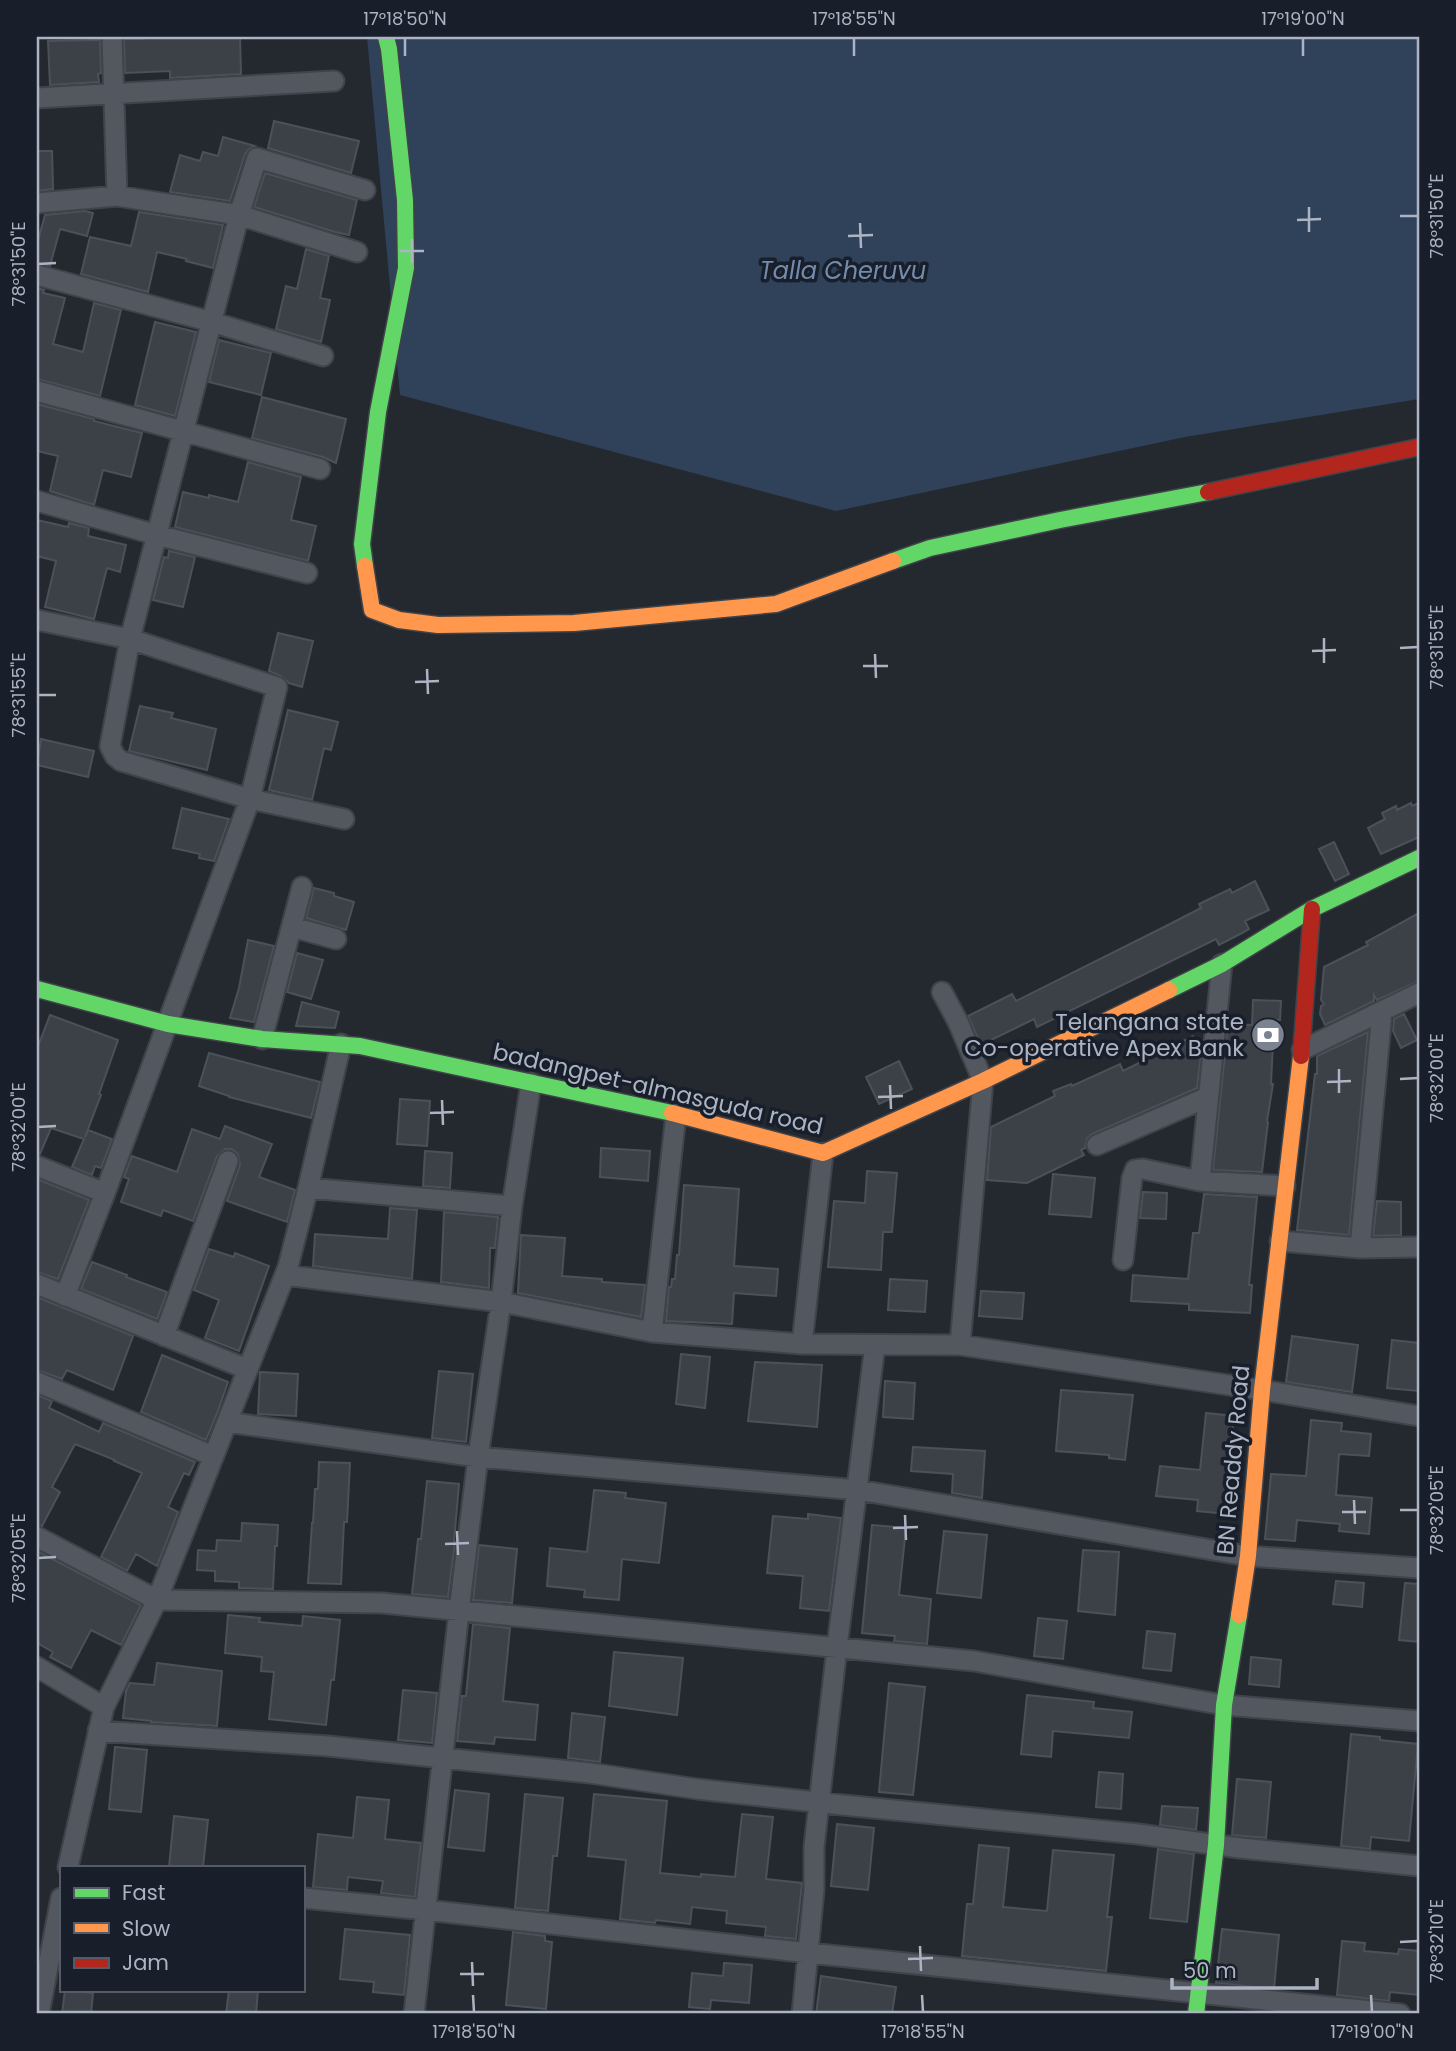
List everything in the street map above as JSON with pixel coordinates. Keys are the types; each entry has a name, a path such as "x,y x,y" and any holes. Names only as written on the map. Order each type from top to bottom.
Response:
{"street":[{"path":"111,37 117,195"},
{"path":"386,37 405,200 405,268 378,412 362,544 372,610 399,620 438,625 574,623 776,604 930,548 1419,447"},
{"path":"37,98 334,80"},
{"path":"344,819 250,799 121,761 114,756 110,746 130,639 239,215 257,158 365,190"},
{"path":"37,203 117,195 239,215 357,252"},
{"path":"37,275 212,322 323,356"},
{"path":"37,391 320,469"},
{"path":"37,501 307,573"},
{"path":"37,620 130,639 277,687 250,799 65,1296"},
{"name":"badangpet-almasguda road","path":"38,992 167,1024 262,1039 341,1044 676,1114 823,1153 983,1081 1222,964 1312,909 1419,858"},
{"path":"262,1039 302,887"},
{"name":"BN Readdy Road","path":"1196,2014 1216,1845 1224,1704 1248,1556 1262,1390 1302,1050 1312,909"},
{"path":"292,927 336,939"},
{"path":"1200,1181 1222,964"},
{"path":"942,992 983,1081 960,1345"},
{"path":"1302,1050 1419,993"},
{"path":"1360,1248 1382,1012"},
{"path":"68,1866 104,1707 157,1600 285,1275 341,1044"},
{"path":"414,2014 478,1457 531,1083"},
{"path":"1097,1145 1208,1097"},
{"path":"652,1332 676,1114"},
{"path":"802,1344 823,1153"},
{"path":"164,1336 228,1161"},
{"path":"37,1166 105,1193"},
{"path":"1123,1260 1135,1170 1143,1169 1200,1181 1285,1186"},
{"path":"308,1188 512,1206"},
{"path":"1280,1241 1360,1248 1419,1247"},
{"path":"285,1275 501,1302 652,1332 802,1344 960,1345 1419,1416"},
{"path":"37,1284 247,1369"},
{"path":"802,2014 814,1890 814,1847 875,1345"},
{"path":"37,1382 213,1456"},
{"path":"227,1422 478,1457 858,1490 1248,1556 1419,1568"},
{"path":"37,1537 157,1600 382,1603 974,1661 1224,1704 1419,1721"},
{"path":"37,1667 104,1707"},
{"path":"98,1731 328,1746 590,1773 697,1789 1419,1866"},
{"path":"304,1898 1400,2014"},
{"path":"39,2014 60,1903"}],"water":[{"name":"Talla Cheruvu","path":"367,37 1419,37 1419,399 1185,437 836,511 400,395"}],"building":[{"path":"240,37 241,74 170,78 170,71 125,73 124,39"},
{"path":"100,40 99,82 50,85 48,41"},
{"path":"274,121 359,141 351,173 268,148"},
{"path":"223,137 255,146 245,154 230,201 170,192 180,155 200,161 203,152 218,156"},
{"path":"37,151 52,151 53,189 37,191"},
{"path":"265,173 357,200 349,235 254,207"},
{"path":"85,211 93,213 87,236 60,229 50,266 37,263 37,244 45,215"},
{"path":"139,212 223,225 213,268 157,252 148,292 81,274 90,237 131,246"},
{"path":"306,249 329,256 320,298 330,300 321,342 276,329 286,286 297,289"},
{"path":"37,288 44,290 43,293 65,298 53,344 83,352 94,303 121,310 100,396 37,379"},
{"path":"155,322 196,332 175,416 135,405"},
{"path":"219,340 271,353 261,395 209,382"},
{"path":"262,397 346,419 336,463 252,438"},
{"path":"37,404 142,433 131,477 103,470 94,505 50,491 58,456 37,451"},
{"path":"248,462 301,477 291,520 316,526 308,561 175,527 183,492 238,502"},
{"path":"37,520 68,527 69,523 89,528 88,536 126,545 120,572 107,568 94,619 45,607 56,561 37,556"},
{"path":"169,551 195,557 183,607 153,600 164,557 168,558"},
{"path":"278,633 313,641 302,687 269,671"},
{"path":"140,706 173,713 171,718 216,729 207,770 129,751"},
{"path":"288,710 338,722 331,750 324,748 312,800 269,790"},
{"path":"41,739 94,751 88,777 37,765"},
{"path":"1411,803 1412,806 1419,803 1419,837 1381,854 1368,828 1385,819 1382,813"},
{"path":"182,808 229,819 214,861 199,858 200,854 173,848"},
{"path":"1334,842 1349,874 1335,881 1319,849"},
{"path":"1255,881 1269,910 1245,921 1249,929 1219,945 1216,939 1037,1027 1034,1019 981,1045 968,1016 1012,994 1016,1001 1201,908 1199,904 1230,889 1232,893"},
{"path":"314,888 354,902 346,930 306,918"},
{"path":"1419,913 1419,981 1377,1000 1374,995 1374,1001 1325,1025 1320,1014 1324,1004 1321,1000 1324,967 1368,945 1366,942"},
{"path":"248,940 274,946 254,1022 230,1018"},
{"path":"297,953 323,960 311,999 287,992"},
{"path":"1253,1000 1281,1001 1280,1020 1274,1020 1273,1084 1262,1172 1213,1170 1228,1024 1252,1025"},
{"path":"302,1002 339,1012 335,1028 296,1026"},
{"path":"1404,1014 1417,1040 1401,1048 1393,1031 1394,1019"},
{"path":"50,1015 118,1040 85,1137 88,1130 112,1139 101,1168 95,1166 92,1175 72,1167 84,1139 51,1128 40,1154 37,1154 37,1049"},
{"path":"1368,1032 1349,1235 1297,1230 1317,1056"},
{"path":"1193,1036 1201,1054 1197,1088 1092,1134 1087,1138 1085,1148 1081,1150 1084,1155 1027,1183 987,1180 991,1127 1055,1096 1053,1091 1071,1084 1072,1086 1120,1064 1123,1071"},
{"path":"209,1053 320,1082 311,1118 229,1097 199,1086"},
{"path":"899,1061 912,1089 879,1104 866,1077"},
{"path":"400,1099 430,1101 427,1146 397,1144"},
{"path":"225,1126 272,1144 259,1177 295,1190 287,1222 227,1201 240,1165 238,1154 232,1149 225,1149 217,1156 193,1221 163,1210 161,1216 121,1202 129,1179 124,1177 132,1156 177,1172 192,1129 220,1139"},
{"path":"601,1148 650,1151 648,1181 600,1177"},
{"path":"425,1151 452,1153 450,1188 423,1186"},
{"path":"867,1171 897,1173 892,1232 883,1232 881,1270 828,1267 834,1201 865,1203"},
{"path":"1053,1174 1095,1178 1091,1217 1049,1214"},
{"path":"37,1179 89,1200 58,1279 37,1272"},
{"path":"684,1185 739,1189 734,1266 778,1269 776,1296 734,1293 732,1324 666,1321 669,1287 672,1279 675,1279 679,1255"},
{"path":"1143,1192 1167,1193 1166,1219 1140,1218"},
{"path":"1204,1194 1257,1197 1249,1285 1252,1285 1250,1313 1189,1310 1189,1304 1131,1301 1133,1275 1188,1279 1193,1233 1199,1233"},
{"path":"1377,1201 1401,1202 1401,1235 1373,1236"},
{"path":"390,1208 417,1210 412,1279 313,1266 315,1234 388,1239"},
{"path":"444,1212 498,1217 495,1248 490,1248 489,1288 441,1282"},
{"path":"521,1235 565,1238 562,1276 645,1285 641,1317 518,1293"},
{"path":"209,1249 234,1257 235,1253 269,1266 239,1351 205,1338 219,1300 194,1290"},
{"path":"92,1262 167,1292 157,1319 81,1289"},
{"path":"890,1279 927,1281 925,1312 888,1310"},
{"path":"981,1291 1024,1293 1022,1319 979,1316"},
{"path":"37,1297 133,1336 113,1390 67,1370 62,1379 37,1370"},
{"path":"1292,1336 1358,1345 1352,1392 1286,1382"},
{"path":"1392,1340 1419,1343 1419,1391 1387,1388"},
{"path":"681,1354 710,1357 705,1408 676,1404"},
{"path":"162,1355 228,1382 206,1440 141,1412"},
{"path":"755,1362 822,1365 817,1427 748,1421"},
{"path":"439,1371 473,1374 466,1442 432,1438"},
{"path":"260,1372 298,1374 296,1416 258,1414"},
{"path":"885,1381 915,1383 913,1419 883,1417"},
{"path":"1061,1390 1133,1395 1125,1460 1109,1458 1109,1455 1056,1451"},
{"path":"37,1395 52,1401 49,1408 99,1432 103,1423 195,1462 189,1475 184,1473 168,1507 178,1512 157,1566 136,1554 127,1571 101,1557 142,1473 75,1444 52,1487 60,1492 42,1526 37,1525"},
{"path":"1206,1413 1234,1416 1227,1514 1197,1511 1198,1500 1156,1496 1160,1466 1200,1470"},
{"path":"1311,1420 1342,1423 1341,1431 1371,1434 1369,1456 1339,1454 1336,1495 1372,1498 1369,1534 1339,1531 1340,1524 1297,1520 1295,1541 1265,1539 1271,1474 1306,1476"},
{"path":"913,1447 985,1451 982,1498 952,1493 953,1474 911,1471"},
{"path":"319,1462 350,1463 341,1584 308,1583"},
{"path":"427,1481 459,1484 448,1597 412,1594"},
{"path":"594,1490 626,1493 625,1498 666,1503 659,1563 622,1559 619,1600 584,1597 585,1590 547,1586 550,1548 587,1552"},
{"path":"808,1514 841,1518 829,1611 800,1608 803,1576 767,1573 773,1516 808,1519"},
{"path":"242,1523 278,1525 273,1589 239,1588 239,1582 215,1581 215,1571 197,1570 198,1550 216,1551 217,1540 241,1541"},
{"path":"872,1525 906,1528 899,1595 931,1599 927,1644 894,1641 895,1636 862,1633"},
{"path":"944,1531 987,1535 981,1598 937,1593"},
{"path":"479,1545 517,1549 512,1603 473,1600"},
{"path":"1083,1550 1119,1552 1115,1615 1078,1611"},
{"path":"37,1551 141,1605 121,1645 91,1630 71,1668 50,1657 53,1652 37,1643"},
{"path":"1336,1581 1364,1583 1362,1607 1333,1604"},
{"path":"1405,1583 1419,1584 1419,1642 1399,1640"},
{"path":"228,1615 260,1618 259,1622 302,1626 303,1616 340,1620 326,1725 269,1719 274,1672 261,1671 262,1657 225,1653"},
{"path":"1038,1618 1067,1621 1063,1659 1034,1656"},
{"path":"473,1624 510,1628 503,1701 538,1705 535,1740 495,1737 494,1744 457,1741 462,1696 466,1696"},
{"path":"1147,1631 1175,1634 1171,1671 1143,1668"},
{"path":"614,1652 683,1658 677,1715 609,1706"},
{"path":"1251,1657 1281,1660 1279,1687 1249,1684"},
{"path":"157,1663 222,1671 217,1726 123,1718 126,1691 130,1683 154,1685"},
{"path":"889,1683 925,1687 913,1795 879,1792"},
{"path":"403,1690 437,1693 432,1743 398,1740"},
{"path":"1027,1695 1094,1702 1093,1708 1132,1712 1129,1738 1053,1731 1051,1757 1021,1754"},
{"path":"572,1713 605,1717 600,1762 568,1758"},
{"path":"1351,1734 1418,1744 1409,1841 1371,1837 1370,1849 1341,1846"},
{"path":"115,1747 147,1750 141,1812 109,1809"},
{"path":"1099,1772 1123,1774 1121,1809 1096,1807"},
{"path":"1237,1779 1271,1782 1266,1838 1232,1835"},
{"path":"455,1790 489,1794 484,1851 448,1847"},
{"path":"525,1794 563,1798 557,1856 553,1856 548,1911 515,1908"},
{"path":"594,1794 667,1801 660,1873 735,1877 742,1814 773,1817 766,1879 802,1883 796,1939 765,1936 766,1927 726,1923 727,1911 692,1907 690,1924 620,1919 626,1860 588,1856"},
{"path":"357,1797 389,1800 385,1839 421,1843 415,1897 381,1893 383,1881 348,1877 347,1890 313,1887 318,1834 353,1838"},
{"path":"1162,1806 1198,1808 1196,1830 1160,1825"},
{"path":"174,1816 208,1820 203,1866 169,1866"},
{"path":"837,1824 874,1828 868,1890 831,1886"},
{"path":"979,1845 1009,1848 1003,1907 1047,1911 1053,1850 1114,1855 1107,1917 1112,1917 1106,1971 962,1956 967,1904 973,1904"},
{"path":"1158,1849 1194,1854 1187,1922 1150,1918"},
{"path":"345,1929 410,1935 404,1995 373,1992 374,1982 340,1979"},
{"path":"1222,1929 1279,1935 1274,1989 1216,1983"},
{"path":"513,1932 545,1936 545,1941 552,1942 546,2009 506,2005"},
{"path":"1342,1941 1365,1943 1364,1951 1398,1954 1399,1949 1419,1951 1419,1995 1390,1992 1389,2001 1337,1995"},
{"path":"724,1963 752,1965 749,2003 711,2000 710,2009 689,2007 692,1973 723,1976"},
{"path":"821,1976 896,1987 892,2014 816,2014"},
{"path":"65,1992 93,1993 91,2014 62,2014"},
{"path":"229,1992 258,1992 256,2014 226,2014"}],"traffic: fast":[{"path":"365,566 362,544 378,412 406,268 405,200 386,37"},
{"path":"893,561 930,548 1208,492"},
{"path":"1169,990 1222,964 1312,909 1419,858"},
{"path":"37,989 168,1024 262,1039 360,1046 672,1113"},
{"path":"1196,2014 1216,1845 1224,1705 1239,1615"}],"traffic: slow":[{"path":"365,566 372,610 399,620 438,625 574,623 776,604 893,561"},
{"path":"672,1113 823,1153 983,1081 1169,990"},
{"path":"1239,1615 1248,1556 1262,1390 1301,1056"}],"traffic: jam":[{"path":"1208,492 1419,447"},
{"path":"1301,1056 1312,909"}],"place":[{"name":"Telangana state Co-operative Apex Bank","path":"1268,1035"}]}
